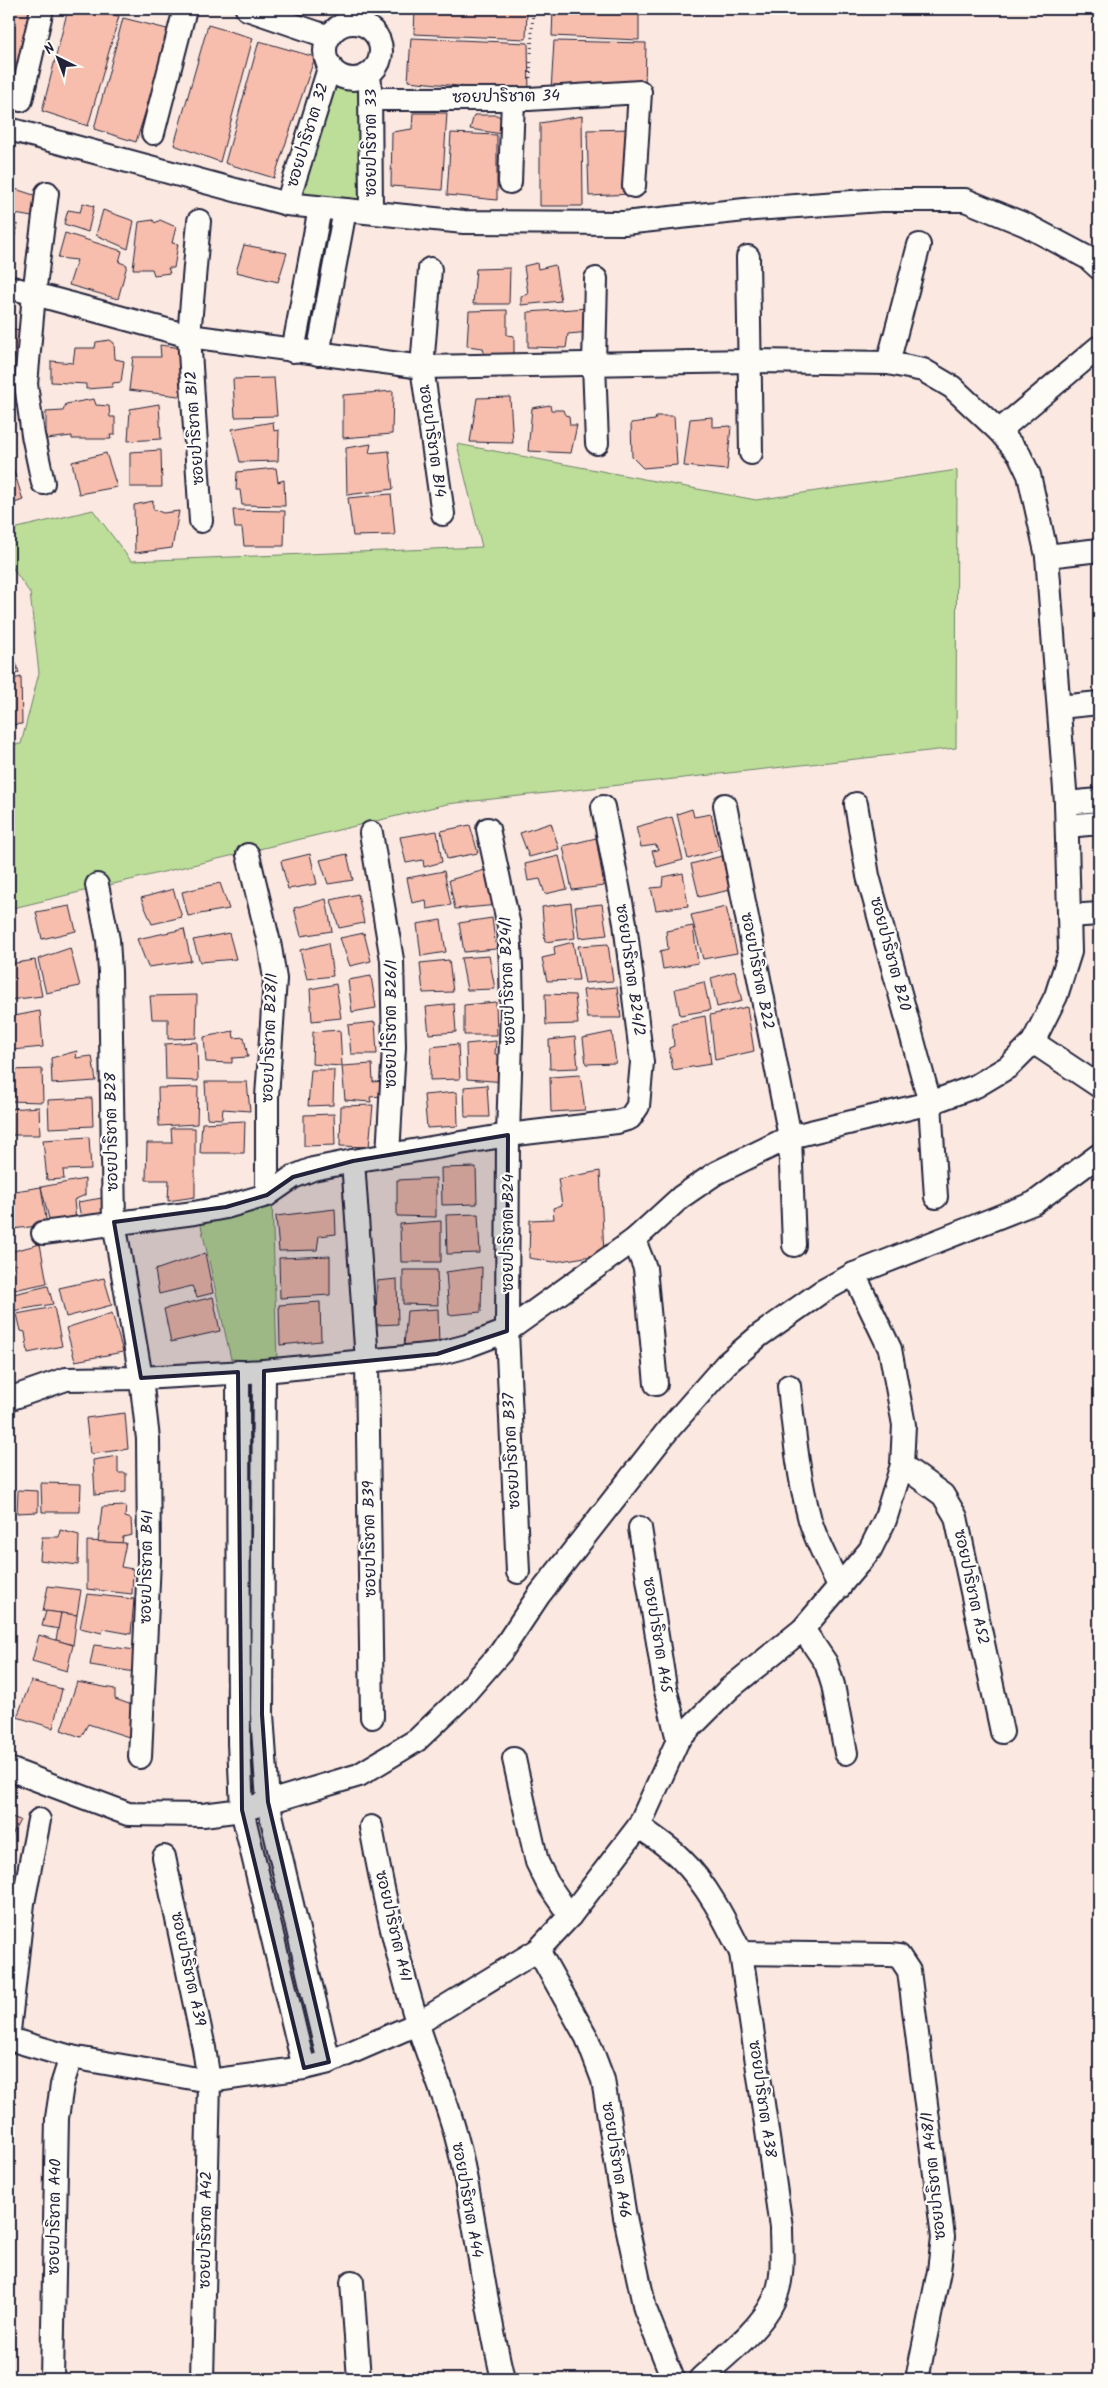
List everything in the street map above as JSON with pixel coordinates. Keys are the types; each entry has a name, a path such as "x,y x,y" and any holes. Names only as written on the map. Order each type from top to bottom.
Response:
{"street":[{"path":"20,100 42,9"},
{"path":"153,134 185,9"},
{"path":"247,9 330,37"},
{"path":"370,18 381,52 376,68 370,73 351,79 339,74 330,65 326,51 330,37 344,25 370,18"},
{"name":"ซอยปาริชาต 32","path":"287,204 330,65"},
{"name":"ซอยปาริชาต 33","path":"370,73 371,212"},
{"name":"ซอยปาริชาต 34","path":"371,99 521,99 640,92 634,186"},
{"path":"510,182 521,99"},
{"path":"9,129 287,204 464,222 624,223 754,209 882,200 964,200 1026,225 1088,258 1099,268"},
{"path":"43,483 32,435 26,384 34,294 47,193"},
{"path":"293,351 320,208"},
{"path":"318,354 345,210"},
{"name":"ซอยปาริชาต B12","path":"199,221 189,336 201,521"},
{"path":"888,363 919,245"},
{"path":"748,257 750,453"},
{"name":"ซอยปาริชาต B14","path":"430,269 422,367 443,514"},
{"path":"596,279 594,364 597,443"},
{"path":"9,287 189,336 422,367 749,361 888,363 923,370 952,387 999,431 1019,454 1029,476 1047,556 1066,803 1070,952 1064,975 1034,1042 1008,1067 976,1086 930,1103 790,1137 716,1173 681,1197 634,1240 507,1331 467,1346 437,1354 264,1371 141,1378 66,1379 9,1399"},
{"path":"999,431 1099,347"},
{"path":"1047,556 1099,550"},
{"path":"1059,706 1099,703"},
{"path":"1066,803 1099,800"},
{"name":"ซอยปาริชาต B20","path":"856,804 868,876 930,1103 936,1197"},
{"name":"ซอยปาริชาต B22","path":"725,805 790,1137 794,1245"},
{"name":"ซอยปาริชาต B24/2","path":"508,1135 617,1122 630,1118 638,1106 642,1062 625,923 603,807"},
{"path":"1067,826 1099,823"},
{"name":"ซอยปาริชาต B24/1","path":"488,830 509,926 512,1010 508,1135"},
{"name":"ซอยปาริชาต B26/1","path":"371,833 392,960 394,1047 388,1155"},
{"name":"ซอยปาริชาต B28/1","path":"248,854 270,948 275,980 267,1097 267,1195"},
{"name":"ซอยปาริชาต B28","path":"97,885 108,940 110,972 114,1222 141,1378"},
{"path":"1069,916 1099,914"},
{"path":"1034,1042 1099,1086"},
{"path":"43,1233 226,1207 267,1195 293,1177 313,1169 508,1135"},
{"name":"ซอยปาริชาต B24","path":"507,1331 508,1135"},
{"path":"9,1769 128,1814 204,1815 242,1810 359,1775 417,1740 460,1699 501,1652 539,1595 668,1430 726,1364 760,1335 821,1292 854,1274 1034,1204 1099,1156"},
{"name":"ซอยปาริชาต B39","path":"353,1161 367,1361 372,1717"},
{"path":"634,1240 645,1268 656,1384"},
{"path":"9,2039 71,2057 209,2081 304,2068 329,2062 417,2024 538,1950 570,1916 640,1826 678,1740 730,1688 803,1629 870,1550 885,1520 902,1465 904,1425 890,1349 854,1274"},
{"name":"ซอยปาริชาต B37","path":"507,1331 518,1572"},
{"path":"264,1371 262,1714 268,1802 329,2062"},
{"path":"238,1372 238,1743 242,1810 304,2068"},
{"name":"ซอยปาริชาต B41","path":"140,1757 149,1560 148,1439 141,1378"},
{"path":"789,1386 798,1468 810,1521 840,1587"},
{"name":"ซอยปาริชาต A52","path":"902,1465 943,1495 956,1517 1002,1732"},
{"name":"ซอยปาริชาต A45","path":"640,1528 665,1687 678,1740"},
{"path":"803,1629 826,1663 833,1685 846,1753"},
{"path":"514,1759 537,1862 548,1884 570,1916"},
{"path":"9,2031 23,1903 39,1820"},
{"name":"ซอยปาริชาต A38","path":"640,1826 679,1857 699,1879 725,1920 741,1953 781,2227 782,2270 774,2300 752,2331 700,2379"},
{"name":"ซอยปาริชาต A41","path":"371,1827 387,1913 417,2024"},
{"name":"ซอยปาริชาต A39","path":"164,1857 204,2048 209,2081"},
{"name":"ซอยปาริชาต A46","path":"538,1950 587,2038 603,2080 625,2217 645,2309 673,2379"},
{"name":"ซอยปาริชาต A48/1","path":"741,1953 890,1955 899,1956 908,1971 943,2237 939,2270 917,2379"},
{"name":"ซอยปาริชาต A44","path":"417,2024 450,2114 461,2156 488,2317 503,2379"},
{"name":"ซอยปาริชาต A40","path":"52,2379 57,2118 62,2085 71,2057"},
{"name":"ซอยปาริชาต A42","path":"202,2379 209,2081"},
{"path":"352,2282 359,2379"}],"path":[{"path":"521,99 533,9"}],"highlighted area":[{"path":"508,1135 507,1331 437,1354 264,1371 262,1714 268,1802 329,2062 304,2068 242,1810 238,1372 141,1378 114,1222 226,1207 267,1195 293,1177 353,1161"}],"green space":[{"path":"335,76 351,81 368,78 369,210 292,200"},
{"path":"457,444 756,500 957,470 956,748 447,804 9,909 9,745 21,744 39,673 30,593 9,563 9,530 93,510 131,561 482,547"},
{"path":"272,1198 277,1361 231,1359 200,1221"}],"building":[{"path":"9,9 31,9 9,96"},
{"path":"68,9 87,9 119,16 88,126 42,111"},
{"path":"415,9 527,9 526,39 414,34"},
{"path":"553,9 639,9 639,40 552,36"},
{"path":"123,18 171,30 136,142 94,129"},
{"path":"208,25 253,38 220,162 174,145"},
{"path":"411,38 528,43 529,93 408,81"},
{"path":"259,41 315,57 274,178 225,163"},
{"path":"554,41 646,43 645,89 551,91"},
{"path":"413,113 447,113 442,190 391,186 392,132 412,129"},
{"path":"474,115 497,115 506,122 502,134 470,129"},
{"path":"582,116 583,206 540,206 540,123"},
{"path":"632,129 631,194 589,196 587,130"},
{"path":"451,133 497,135 497,200 447,195"},
{"path":"9,187 40,197 38,218 9,213"},
{"path":"83,203 94,206 88,232 64,224 68,210 80,212"},
{"path":"103,210 134,221 128,249 96,235"},
{"path":"153,220 155,223 160,220 176,227 172,243 178,244 174,268 168,268 170,273 154,275 152,269 133,269 139,222"},
{"path":"9,223 18,225 9,256"},
{"path":"65,233 122,251 119,262 127,265 118,299 69,285 77,260 58,258"},
{"path":"244,245 287,253 278,282 236,272"},
{"path":"537,263 538,269 555,265 561,301 521,305 521,296 528,294 524,266"},
{"path":"510,268 509,304 473,304 476,269"},
{"path":"9,304 11,304 11,329 25,330 23,357 9,357"},
{"path":"588,308 590,332 568,334 566,348 528,347 528,312"},
{"path":"507,310 507,335 514,336 514,357 485,358 483,348 467,346 469,311"},
{"path":"110,340 114,343 115,359 124,361 121,382 113,383 112,387 86,389 86,384 51,382 51,361 73,363 75,348 95,348 96,342"},
{"path":"160,345 182,348 187,397 129,390 133,357 161,357"},
{"path":"274,378 277,416 235,417 233,379"},
{"path":"19,384 23,405 9,407 9,386"},
{"path":"393,391 392,434 343,438 343,395"},
{"path":"510,397 513,443 470,442 477,398"},
{"path":"94,399 96,405 109,406 110,417 115,417 115,435 110,435 111,439 72,439 72,436 46,439 46,412 63,411 66,404"},
{"path":"159,404 161,439 128,441 130,409"},
{"path":"550,405 551,410 563,410 565,415 569,416 570,425 577,425 571,453 528,451 532,408"},
{"path":"656,416 674,416 677,465 643,468 632,457 631,423 655,420"},
{"path":"712,417 712,427 731,426 727,470 684,466 690,419"},
{"path":"273,422 274,431 279,430 278,461 240,462 232,429"},
{"path":"371,444 369,453 389,451 393,489 347,495 346,448"},
{"path":"161,450 162,487 130,487 130,452"},
{"path":"106,453 117,487 79,494 72,462"},
{"path":"11,462 23,500 9,505 9,463"},
{"path":"276,468 278,482 284,480 285,506 242,505 240,490 236,490 237,472"},
{"path":"391,494 395,535 353,536 348,498"},
{"path":"153,501 153,509 163,513 179,511 172,548 135,553 134,505"},
{"path":"233,510 285,511 284,546 244,546 242,528 235,528"},
{"path":"9,640 19,673 9,675"},
{"path":"21,677 22,724 9,725 9,680"},
{"path":"692,809 694,817 711,814 719,850 688,859 677,814"},
{"path":"672,817 683,860 657,867 652,851 658,850 656,845 641,847 636,827"},
{"path":"551,823 559,849 529,857 520,833"},
{"path":"470,825 478,853 447,859 441,831"},
{"path":"437,831 442,862 424,867 423,860 406,863 400,837"},
{"path":"596,838 604,886 572,890 563,846"},
{"path":"310,854 317,884 288,889 281,861"},
{"path":"347,854 353,880 328,884 320,860"},
{"path":"559,856 567,889 545,894 540,879 528,881 525,864"},
{"path":"722,856 730,890 699,897 691,864"},
{"path":"485,870 498,905 455,909 449,880"},
{"path":"444,871 451,905 427,909 426,900 412,903 407,878"},
{"path":"683,873 688,906 656,910 651,888 662,887 663,877"},
{"path":"220,883 229,909 188,916 182,892"},
{"path":"173,889 182,917 152,924 141,898"},
{"path":"358,894 364,923 339,928 331,900"},
{"path":"326,899 332,931 301,936 294,908"},
{"path":"571,903 575,938 545,942 542,907"},
{"path":"602,904 607,935 579,938 575,907"},
{"path":"70,906 76,931 42,939 36,912"},
{"path":"726,907 737,953 703,959 691,915"},
{"path":"492,918 496,949 464,952 459,923"},
{"path":"441,920 446,952 421,956 417,924"},
{"path":"693,926 698,963 663,969 660,951 668,949 666,931"},
{"path":"184,929 191,961 148,967 137,939"},
{"path":"229,933 236,959 200,962 193,940"},
{"path":"364,933 371,961 350,966 340,938"},
{"path":"573,942 579,980 547,981 542,958 555,955 554,947"},
{"path":"328,943 333,976 307,979 300,950"},
{"path":"608,944 613,981 585,983 578,946"},
{"path":"70,948 80,986 46,993 38,959"},
{"path":"489,956 495,989 467,990 461,958"},
{"path":"35,960 42,996 9,1000 9,964"},
{"path":"449,960 453,992 423,993 420,963"},
{"path":"735,971 742,1001 717,1007 711,978"},
{"path":"371,976 376,1008 352,1012 348,980"},
{"path":"704,982 710,1010 680,1015 675,989"},
{"path":"336,984 341,1018 312,1021 310,989"},
{"path":"617,987 621,1018 587,1018 583,990"},
{"path":"545,994 575,995 578,1024 546,1025"},
{"path":"197,995 196,1038 168,1039 168,1019 152,1019 150,996"},
{"path":"496,1002 497,1035 464,1035 464,1005"},
{"path":"454,1004 456,1032 429,1034 426,1007"},
{"path":"747,1007 754,1051 715,1060 710,1015"},
{"path":"40,1011 43,1047 12,1050 9,1017"},
{"path":"705,1016 711,1064 673,1070 669,1048 674,1046 672,1023"},
{"path":"375,1022 377,1054 351,1054 348,1025"},
{"path":"340,1030 342,1066 312,1064 313,1032"},
{"path":"233,1031 234,1038 244,1037 248,1057 232,1058 232,1063 206,1062 204,1037"},
{"path":"612,1032 616,1063 586,1064 583,1038"},
{"path":"575,1037 578,1068 550,1069 549,1040"},
{"path":"496,1041 495,1054 505,1056 505,1082 467,1079 466,1044"},
{"path":"197,1042 198,1081 166,1080 165,1044"},
{"path":"458,1044 460,1079 430,1080 431,1047"},
{"path":"77,1051 76,1058 92,1056 96,1081 52,1084 51,1058"},
{"path":"372,1064 373,1082 383,1081 383,1096 370,1097 371,1102 345,1100 342,1066"},
{"path":"42,1069 43,1102 9,1101 9,1070"},
{"path":"311,1070 334,1070 333,1105 308,1106"},
{"path":"580,1075 585,1110 551,1112 550,1077"},
{"path":"205,1082 247,1082 250,1111 223,1109 222,1119 207,1118"},
{"path":"487,1085 489,1117 465,1117 464,1087"},
{"path":"198,1087 197,1124 159,1126 158,1088"},
{"path":"457,1092 458,1126 427,1128 424,1095"},
{"path":"92,1098 93,1126 49,1128 48,1100"},
{"path":"373,1105 369,1147 340,1146 341,1106"},
{"path":"39,1107 40,1135 9,1135 9,1109"},
{"path":"334,1114 335,1145 304,1146 304,1115"},
{"path":"245,1121 244,1153 200,1153 202,1123"},
{"path":"171,1128 195,1128 195,1197 168,1201 169,1180 146,1180 147,1143 172,1143"},
{"path":"89,1137 91,1169 63,1170 64,1179 47,1180 43,1140"},
{"path":"476,1167 477,1204 442,1205 441,1168"},
{"path":"600,1171 604,1254 554,1262 529,1258 530,1220 554,1219 553,1208 562,1205 558,1179"},
{"path":"436,1178 436,1217 397,1216 397,1180"},
{"path":"85,1179 85,1195 74,1200 76,1221 50,1223 41,1187"},
{"path":"41,1187 47,1225 12,1229 9,1192"},
{"path":"102,1198 104,1215 81,1218 78,1202"},
{"path":"335,1209 336,1234 319,1236 317,1250 279,1251 276,1216"},
{"path":"478,1214 480,1253 447,1254 446,1215"},
{"path":"441,1221 441,1262 401,1262 400,1224"},
{"path":"40,1244 47,1283 14,1290 10,1271 15,1271 10,1252"},
{"path":"205,1253 213,1293 197,1297 192,1286 159,1294 155,1270"},
{"path":"330,1256 330,1295 280,1298 279,1258"},
{"path":"482,1267 481,1312 449,1315 446,1272"},
{"path":"403,1270 437,1270 438,1305 403,1304"},
{"path":"104,1278 112,1305 66,1317 59,1288"},
{"path":"397,1279 398,1324 376,1325 377,1281"},
{"path":"48,1286 53,1304 12,1311 9,1295"},
{"path":"213,1297 220,1331 171,1342 164,1309"},
{"path":"320,1302 321,1341 280,1345 279,1305"},
{"path":"54,1307 62,1346 28,1353 25,1332 21,1331 17,1314"},
{"path":"438,1309 439,1347 404,1346 407,1311"},
{"path":"112,1313 123,1352 75,1361 66,1328"},
{"path":"125,1413 128,1449 90,1454 86,1418"},
{"path":"118,1456 118,1473 126,1473 126,1492 95,1495 93,1460"},
{"path":"41,1483 81,1484 80,1512 42,1512"},
{"path":"18,1490 38,1491 38,1512 17,1513"},
{"path":"126,1506 125,1517 131,1519 132,1535 123,1537 122,1543 98,1542 102,1507"},
{"path":"60,1530 79,1535 78,1565 40,1560 42,1537 59,1537"},
{"path":"87,1541 126,1543 121,1567 133,1569 132,1594 87,1589"},
{"path":"48,1586 81,1590 77,1615 43,1611"},
{"path":"87,1594 134,1599 131,1634 103,1629 102,1633 80,1628"},
{"path":"46,1611 61,1613 59,1629 42,1626"},
{"path":"61,1613 77,1615 73,1645 56,1640"},
{"path":"39,1635 73,1645 67,1671 32,1661"},
{"path":"94,1645 136,1650 135,1672 90,1665"},
{"path":"31,1681 62,1689 53,1728 17,1717"},
{"path":"77,1682 115,1689 115,1699 132,1705 129,1737 88,1724 81,1737 61,1730"},
{"path":"9,1816 20,1820 9,1841"}]}
